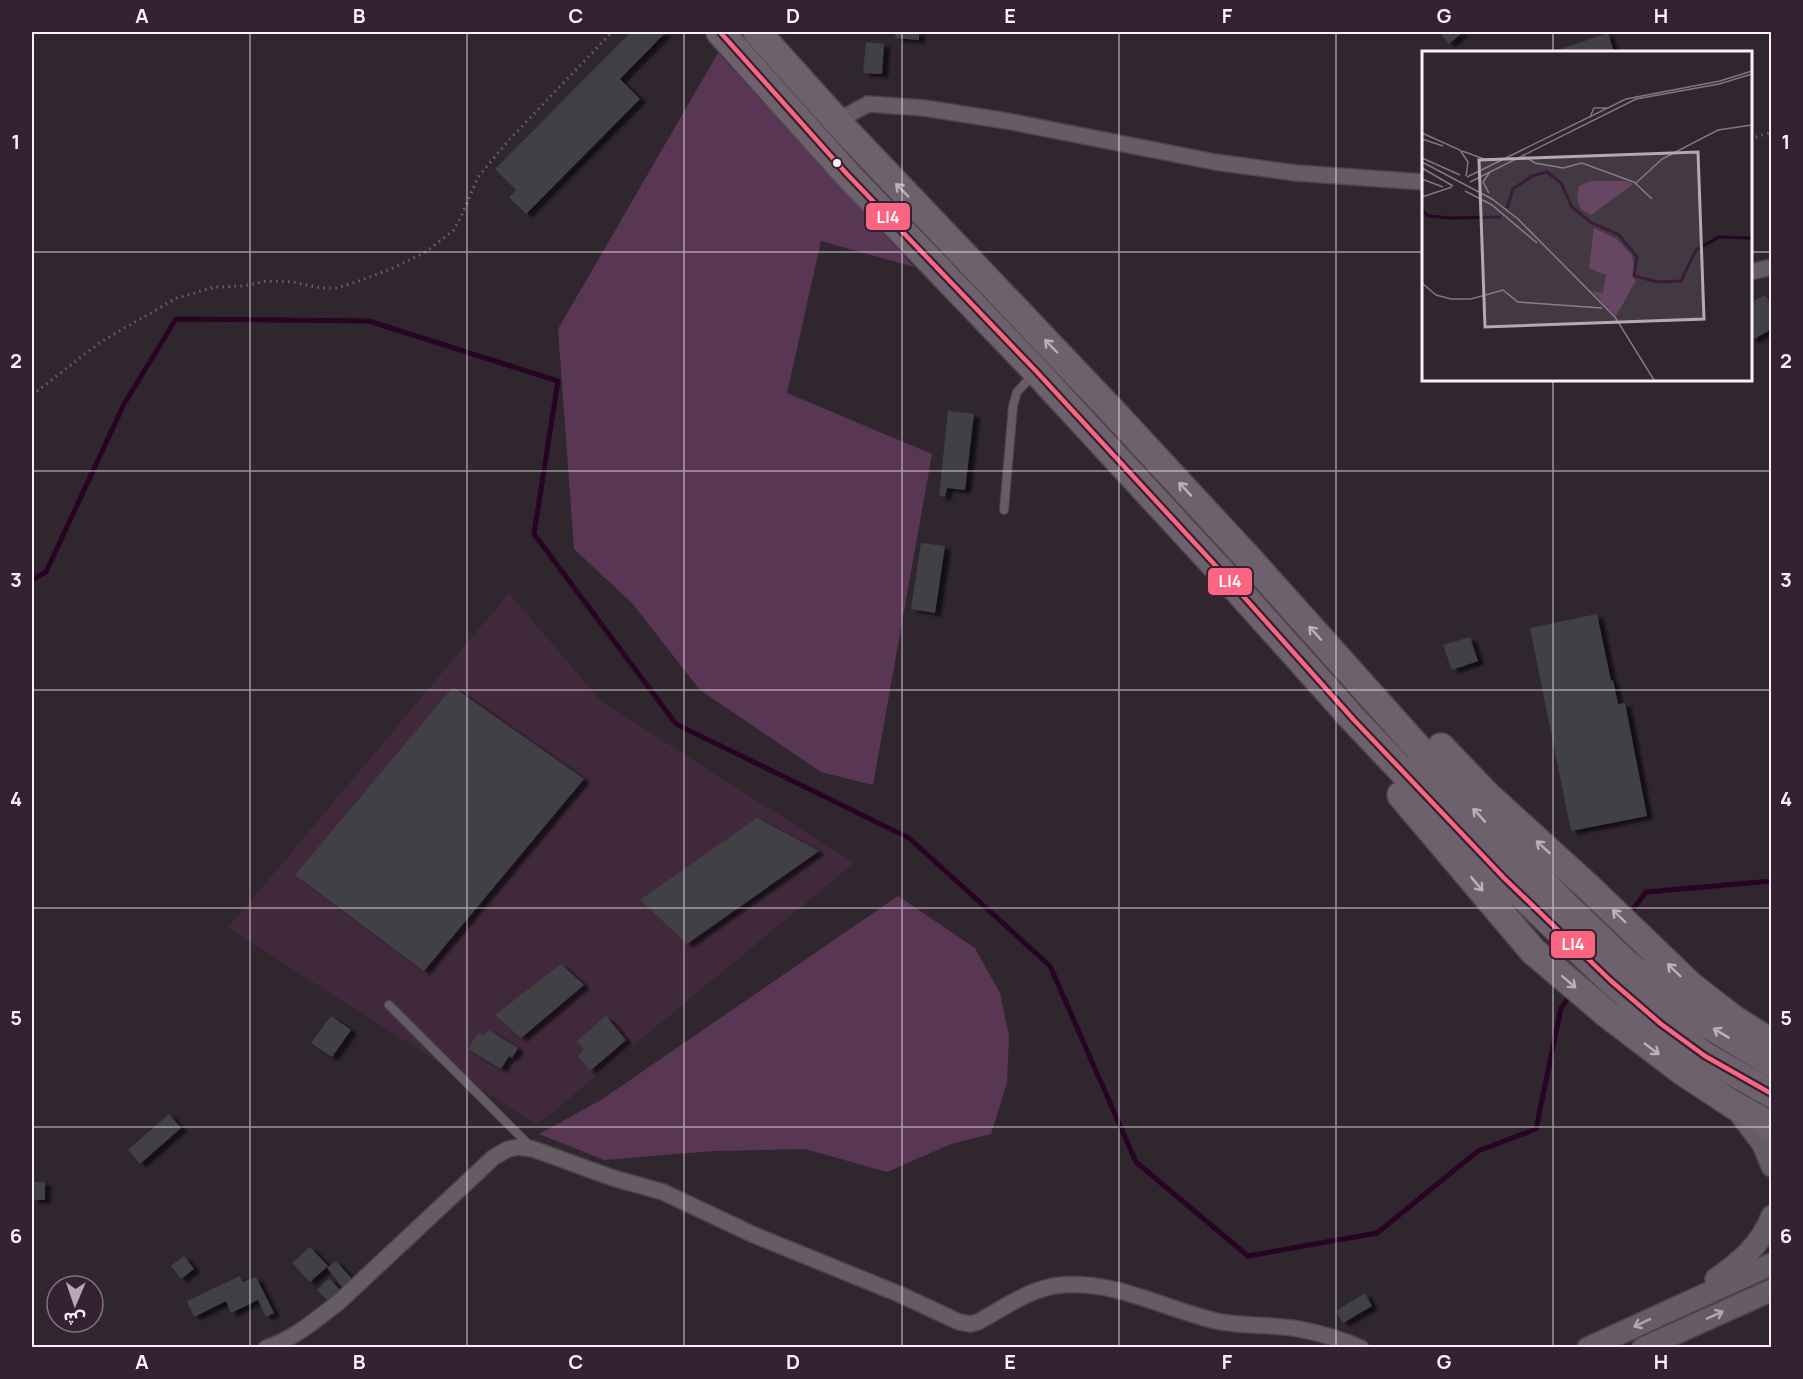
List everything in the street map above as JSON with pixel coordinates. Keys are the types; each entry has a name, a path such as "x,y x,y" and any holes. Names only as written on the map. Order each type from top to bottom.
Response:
{"highway":[{"path":"720,32 847,174 1036,371 1354,720 1504,878 1627,964 1697,1018 1772,1063"},
{"path":"757,32 837,121 1114,412 1249,559 1479,816 1610,980 1661,1024 1706,1056 1772,1094"},
{"path":"1354,677 1415,722 1487,795 1713,1004 1772,1042"},
{"path":"1354,720 1388,777 1533,951 1606,1013 1682,1071 1732,1104 1772,1126"}],"street":[{"path":"837,121 868,104 924,108 1007,121 1215,162 1296,173 1422,182"},
{"path":"1752,272 1772,267"},
{"path":"1732,1104 1763,1144 1772,1166"},
{"path":"266,1347 297,1333 340,1301 494,1157 508,1149 519,1147 533,1149 613,1178 663,1192 754,1235 899,1294 959,1322 970,1324 978,1322 1038,1290 1059,1285 1087,1285 1148,1298 1180,1311 1215,1321 1298,1329 1361,1347"},
{"path":"1671,1309 1731,1269 1750,1252 1767,1228 1772,1216"},
{"path":"1588,1347 1772,1264"},
{"path":"1643,1347 1766,1293"}],"lane":[{"path":"1004,510 1013,406 1017,393 1036,371"},
{"path":"389,1005 533,1149"}],"path":[{"path":"32,395 102,341 177,298 215,287 243,286 267,281 336,288 374,276 424,253 453,231 478,177 509,140 612,32"},
{"path":"1752,138 1772,132"}],"shaded area":[{"path":"718,53 914,267 821,241 787,393 932,454 873,785 821,772 700,690 632,603 574,549 558,329"},
{"path":"509,593 601,701 854,863 537,1125 228,928"},
{"path":"898,896 975,948 1000,993 1009,1036 1007,1083 991,1134 951,1144 887,1172 805,1149 713,1151 604,1160 539,1134 601,1100"}],"building":[{"path":"631,32 666,32 620,79 640,99 526,214 509,197 516,190 495,169"},
{"path":"896,32 919,32 919,40 895,38"},
{"path":"1439,32 1463,32 1449,44"},
{"path":"1608,33 1614,51 1555,51"},
{"path":"866,42 884,44 882,74 863,73"},
{"path":"1765,295 1772,306 1772,329 1752,340 1752,302"},
{"path":"948,411 974,414 965,490 947,488 945,497 939,496"},
{"path":"921,543 945,546 935,613 911,609"},
{"path":"1597,614 1618,704 1625,703 1647,816 1571,831 1530,628"},
{"path":"1470,637 1478,661 1452,670 1443,645"},
{"path":"453,687 584,779 424,971 295,875"},
{"path":"757,818 819,851 687,944 640,900"},
{"path":"561,964 584,985 521,1038 495,1015"},
{"path":"331,1016 351,1030 332,1057 311,1043"},
{"path":"606,1016 626,1040 590,1071 578,1056 584,1050 577,1041"},
{"path":"488,1030 518,1048 512,1058 509,1056 501,1069 468,1049 478,1033 484,1036"},
{"path":"169,1114 181,1128 140,1164 128,1150"},
{"path":"32,1182 45,1182 45,1200 32,1200"},
{"path":"310,1247 328,1266 310,1282 292,1263"},
{"path":"184,1256 194,1269 181,1279 171,1266"},
{"path":"336,1261 353,1280 343,1288 327,1268"},
{"path":"240,1276 243,1282 256,1277 274,1313 266,1317 258,1300 231,1313 226,1301 194,1317 187,1301"},
{"path":"329,1278 340,1290 328,1301 317,1290"},
{"path":"1365,1293 1372,1306 1343,1323 1336,1311"}],"waterway":[{"path":"32,580 46,572 124,404 176,319 369,321 558,381 534,534 676,724 909,838 1050,966 1136,1162 1248,1256 1377,1233 1478,1151 1536,1129 1561,1008 1572,993"},
{"path":"1628,916 1646,892 1772,881"}],"transit line":[{"name":"LI4","path":"720,32 847,174 1036,371 1354,720 1504,878 1610,980 1661,1024 1705,1056 1772,1094"}]}
